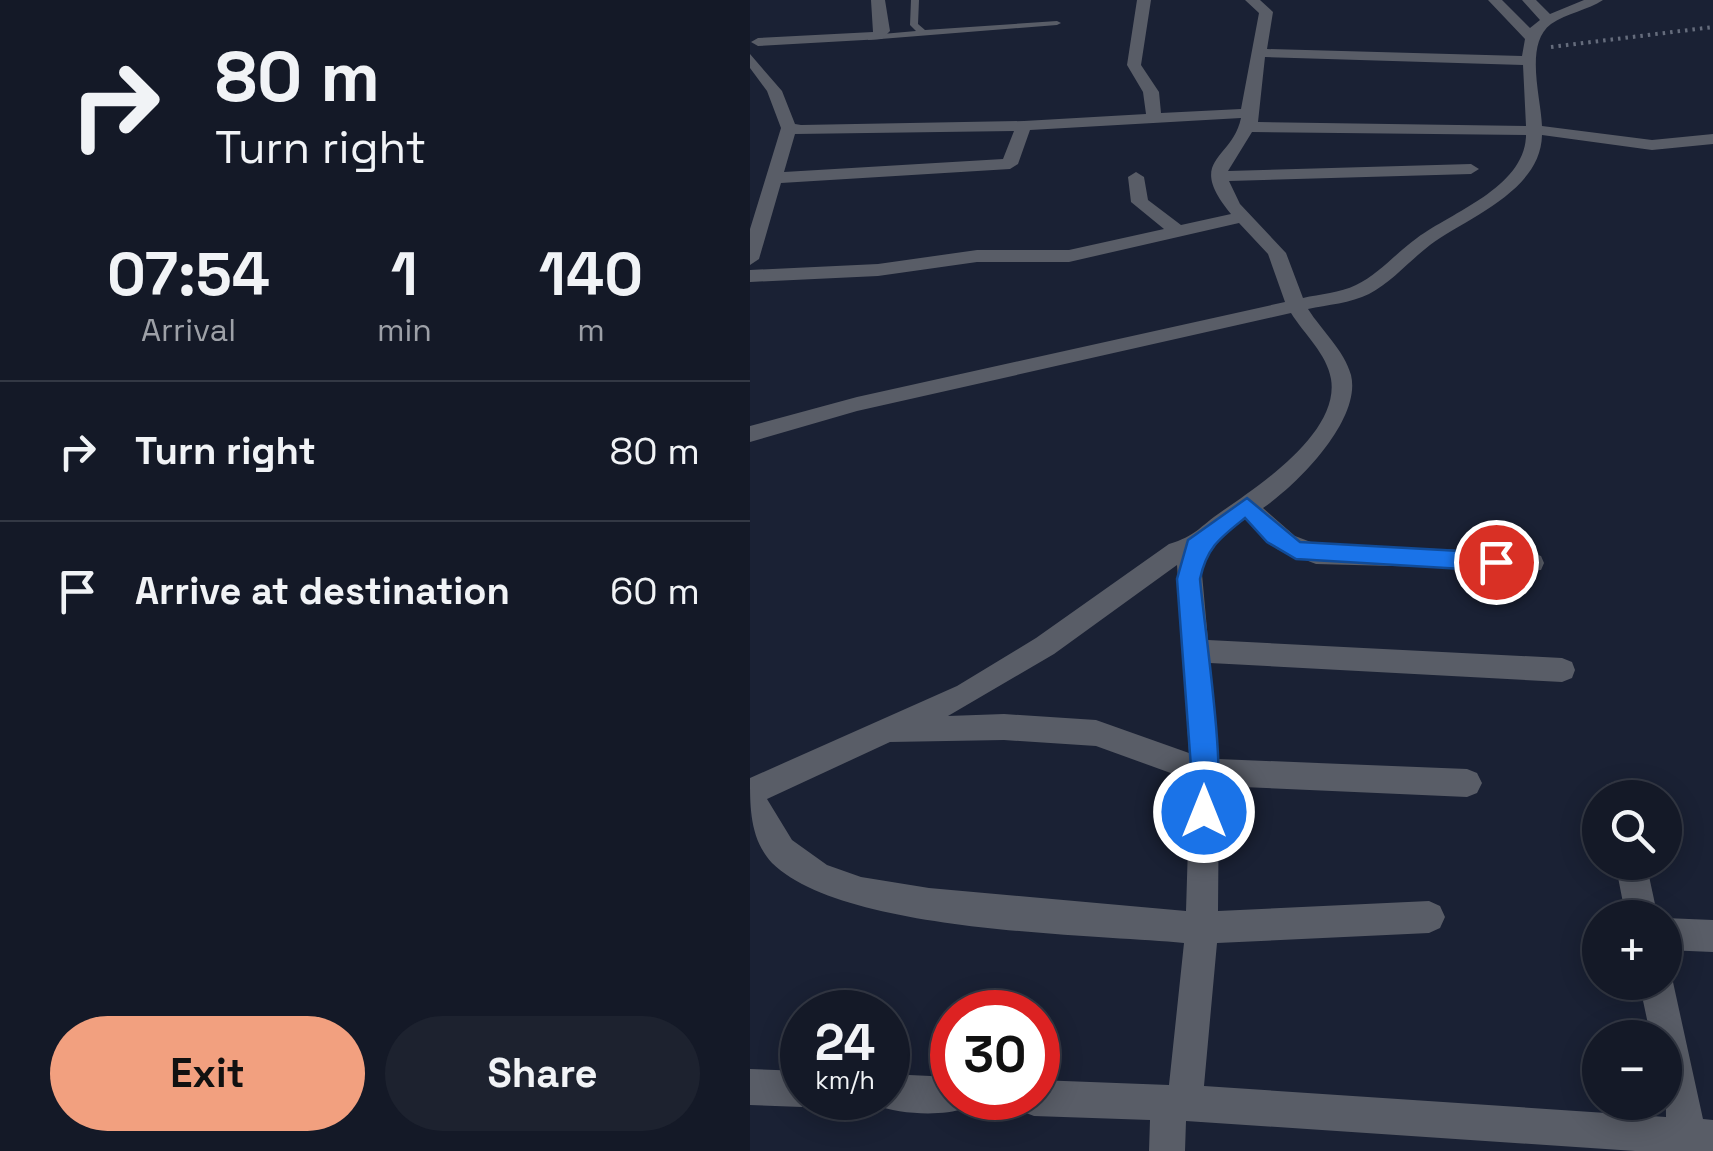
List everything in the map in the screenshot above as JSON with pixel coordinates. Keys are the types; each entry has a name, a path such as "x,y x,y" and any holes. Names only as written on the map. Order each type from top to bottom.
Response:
{"street":[{"path":"754,52 871,38 883,32 878,0"},
{"path":"1144,0 1134,65 1151,92 1154,117"},
{"path":"750,434 871,401 1297,308 1358,292 1382,279 1400,260 1492,195 1534,152 1528,49 1495,0"},
{"path":"1529,0 1547,19"},
{"path":"1528,49 1547,19 1596,0"},
{"path":"1264,3 1248,120 1222,163 1220,176 1243,217 1278,254 1297,308 1339,369 1342,388 1336,409 1301,465 1196,546 1164,561 1045,646 967,694 750,795 781,851 818,878 861,893 929,904 1202,928 1428,918"},
{"path":"750,26 754,52 789,128 750,259"},
{"path":"1259,53 1528,49"},
{"path":"789,128 1024,126 1154,117 1534,130 1607,134 1652,144 1713,139"},
{"path":"775,178 1010,164 1024,126"},
{"path":"1687,142 1713,148"},
{"path":"1220,176 1470,170"},
{"path":"1136,177 1140,202 1149,213 1180,232"},
{"path":"750,276 878,270 977,256 1069,256 1243,217"},
{"path":"1247,506 1275,536 1306,552 1532,563"},
{"path":"1166,1151 1177,1103 1202,928 1206,772 1188,579 1196,546"},
{"path":"1195,651 1562,670"},
{"path":"892,730 1004,726 1096,733 1206,772 1467,783"},
{"path":"1682,935 1713,936"},
{"path":"1060,1099 1177,1103 1703,1141 1661,1000"},
{"path":"750,1088 780,1089"}],"lane":[{"path":"915,0 914,25 923,33"},
{"path":"871,38 1057,23"}],"path":[{"path":"1528,49 1713,27"}],"route":[{"path":"1204,812 1206,772 1188,579 1196,546 1210,533 1247,506 1275,536 1296,550 1496,562"}]}
